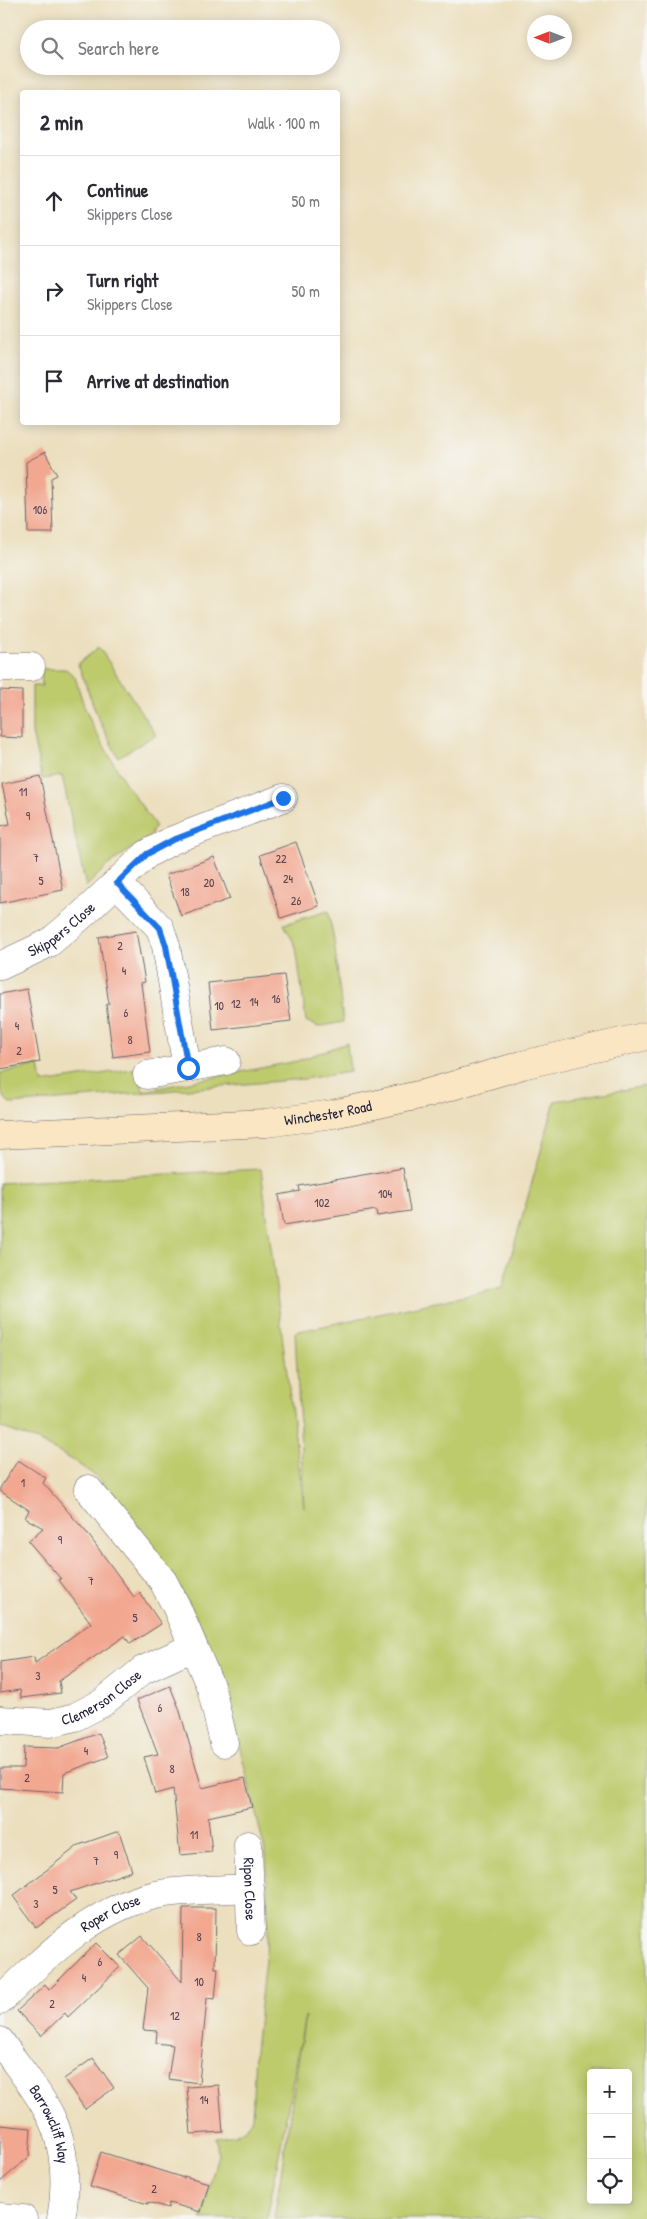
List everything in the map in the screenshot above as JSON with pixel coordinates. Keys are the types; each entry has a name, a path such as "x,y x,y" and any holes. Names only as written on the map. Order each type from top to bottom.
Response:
{"street":[{"path":"0,667 31,667"},
{"name":"Skippers Close","path":"0,966 49,943 147,854 173,840 283,798"},
{"path":"117,883 160,928 166,946 188,1068"},
{"name":"Winchester Road","path":"0,1136 266,1123 333,1114 428,1093 522,1064 647,1036"},
{"path":"147,1075 226,1061"},
{"path":"88,1489 163,1581 211,1688 224,1743"},
{"name":"Clemerson Close","path":"0,1720 51,1723 75,1716 102,1703 143,1670 194,1647"},
{"name":"Ripon Close","path":"248,1845 251,1931"},
{"name":"Roper Close","path":"0,2001 72,1937 92,1921 116,1908 140,1899 167,1893 250,1888"},
{"name":"Barrowcliff Way","path":"0,2041 52,2119 60,2143 64,2176 65,2199 61,2219"},
{"path":"0,2217 23,2219"}],"green space":[{"path":"99,647 156,735 118,757 98,718 78,664"},
{"path":"41,669 66,669 75,677 94,729 124,781 155,825 151,835 108,865 86,887 62,776 42,779 32,733 32,686 42,686"},
{"path":"328,911 334,940 343,1022 318,1027 306,1021 296,947 284,924"},
{"path":"347,1043 350,1072 304,1079 11,1104 3,1095 1,1087 0,1073 39,1065 42,1083 138,1068 143,1091 297,1061"},
{"path":"647,1086 647,2219 274,2219 305,2016 267,2219 201,2219 218,2154 216,2138 235,2135 245,2129 252,2120 255,2051 268,1932 266,1855 226,1691 208,1640 188,1602 125,1506 97,1477 71,1459 38,1441 0,1427 0,1183 261,1169 304,1507 295,1332 502,1288 555,1101"}],"building":[{"path":"45,452 57,475 51,478 53,533 28,533 26,462"},
{"path":"0,690 22,691 22,738 0,737"},
{"path":"40,776 63,890 0,903 0,826 10,824 2,784"},
{"path":"296,842 319,906 281,918 260,855"},
{"path":"214,857 230,899 181,916 166,875"},
{"path":"136,931 145,982 141,983 150,1052 113,1057 106,1004 109,1004 99,937"},
{"path":"284,975 291,1021 213,1030 208,983"},
{"path":"27,989 40,1062 0,1069 0,994"},
{"path":"403,1168 410,1211 377,1216 376,1210 284,1225 279,1195 300,1191 299,1186"},
{"path":"18,1460 46,1478 43,1483 87,1533 134,1597 140,1593 161,1624 130,1644 125,1636 59,1681 61,1693 21,1698 20,1690 0,1693 0,1662 34,1657 35,1663 91,1623 59,1580 61,1579 28,1541 43,1528 25,1518 29,1510 0,1491 0,1488"},
{"path":"170,1686 179,1708 202,1788 245,1778 252,1807 208,1817 212,1852 180,1855 173,1789 155,1794 144,1757 158,1754 137,1700"},
{"path":"99,1733 108,1757 64,1773 63,1792 0,1788 0,1768 23,1768 24,1747 58,1748"},
{"path":"119,1831 132,1871 70,1892 76,1900 36,1928 13,1896 79,1845"},
{"path":"183,1908 216,1908 215,1968 218,1968 215,1999 207,1998 199,2083 168,2079 173,2045 156,2043 157,2031 143,2030 148,1988 119,1955 142,1936 182,1982"},
{"path":"96,1943 120,1967 68,2017 65,2013 41,2036 17,2011 45,1985 49,1990"},
{"path":"93,2058 114,2088 85,2109 64,2079"},
{"path":"219,2085 223,2132 191,2134 187,2087"},
{"path":"0,2125 31,2128 29,2157 0,2182"},
{"path":"101,2152 184,2178 184,2176 209,2183 201,2212 169,2203 168,2208 148,2202 148,2204 90,2187"}],"route":[{"path":"188,1068 166,946 160,928 117,883 147,854 173,840 283,798"}]}
